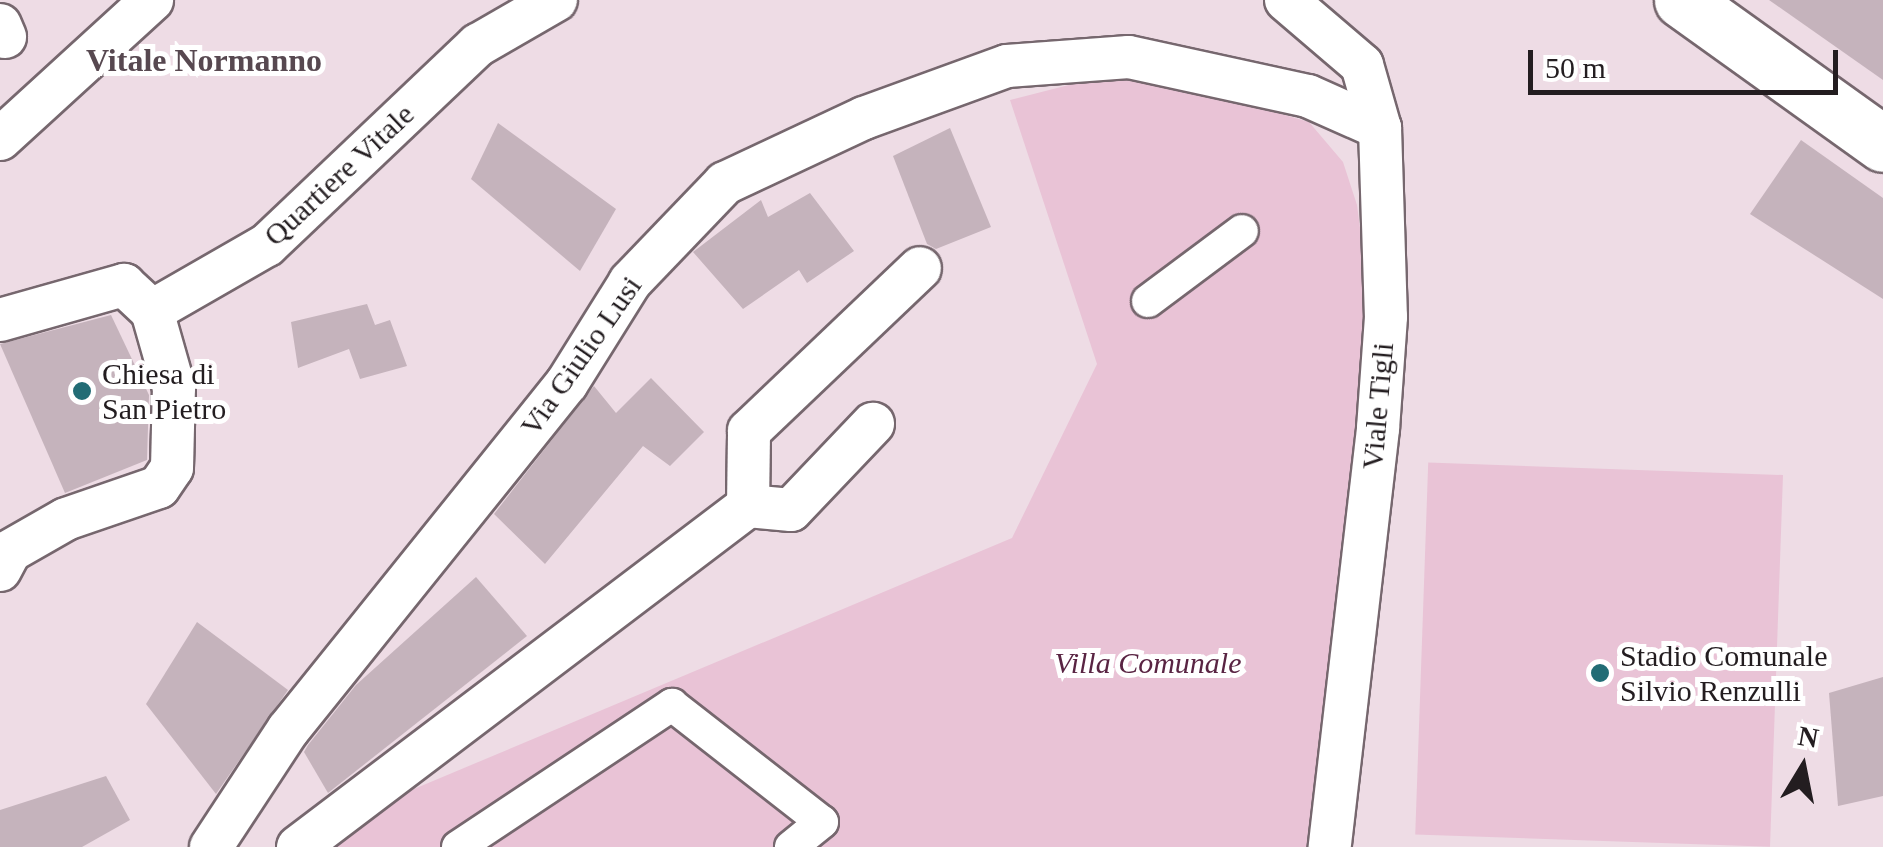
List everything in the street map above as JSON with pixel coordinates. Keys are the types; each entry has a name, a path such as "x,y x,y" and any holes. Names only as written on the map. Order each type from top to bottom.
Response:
{"street":[{"path":"0,140 152,0"},
{"name":"Quartiere Vitale","path":"152,311 267,245 478,45 556,0"},
{"name":"Viale Tigli","path":"1286,0 1362,65 1380,128 1386,317 1378,429 1330,847"},
{"path":"1682,0 1883,144"},
{"name":"Via Giulio Lusi","path":"211,847 288,730 568,383 630,282 725,183 864,118 1008,66 1129,57 1308,96 1380,128"},
{"path":"1148,301 1242,231"},
{"path":"748,506 749,431 920,268"},
{"path":"0,320 124,285 152,311 174,388 172,468 159,487 66,520 10,551 0,570"},
{"path":"298,847 748,506 791,510 873,424"},
{"path":"458,847 672,705 822,822 791,847"}],"green space":[{"name":"Villa Comunale","path":"1104,76 1185,86 1309,122 1343,162 1357,205 1368,288 1316,847 310,847 352,815 1012,538 1097,364 1010,100"},
{"name":"Stadio Comunale Silvio Renzulli","path":"1428,463 1783,475 1770,847 1415,834"}],"building":[{"path":"1769,0 1883,0 1883,80"},
{"path":"498,123 616,209 580,271 471,179"},
{"path":"950,128 991,227 936,249 927,244 893,156"},
{"path":"1801,140 1883,198 1883,299 1750,214"},
{"path":"810,193 854,251 807,283 799,270 743,309 693,252 761,200 768,217"},
{"path":"367,304 375,325 390,320 407,366 360,379 349,349 298,368 291,322"},
{"name":"Chiesa di San Pietro","path":"111,315 149,395 147,460 65,493 0,344"},
{"path":"651,378 704,432 670,466 643,446 545,564 494,514 594,386 616,413"},
{"path":"476,577 527,636 328,793 304,752 308,745 356,685"},
{"path":"197,622 288,690 216,794 146,704"},
{"path":"1883,677 1883,796 1838,806 1829,693"},
{"path":"106,776 130,820 82,847 0,847 0,810"}],"place":[{"name":"Chiesa di San Pietro","path":"82,391"},
{"name":"Stadio Comunale Silvio Renzulli","path":"1600,673"}],"district":[{"name":"Vitale Normanno","path":"204,60"}]}
